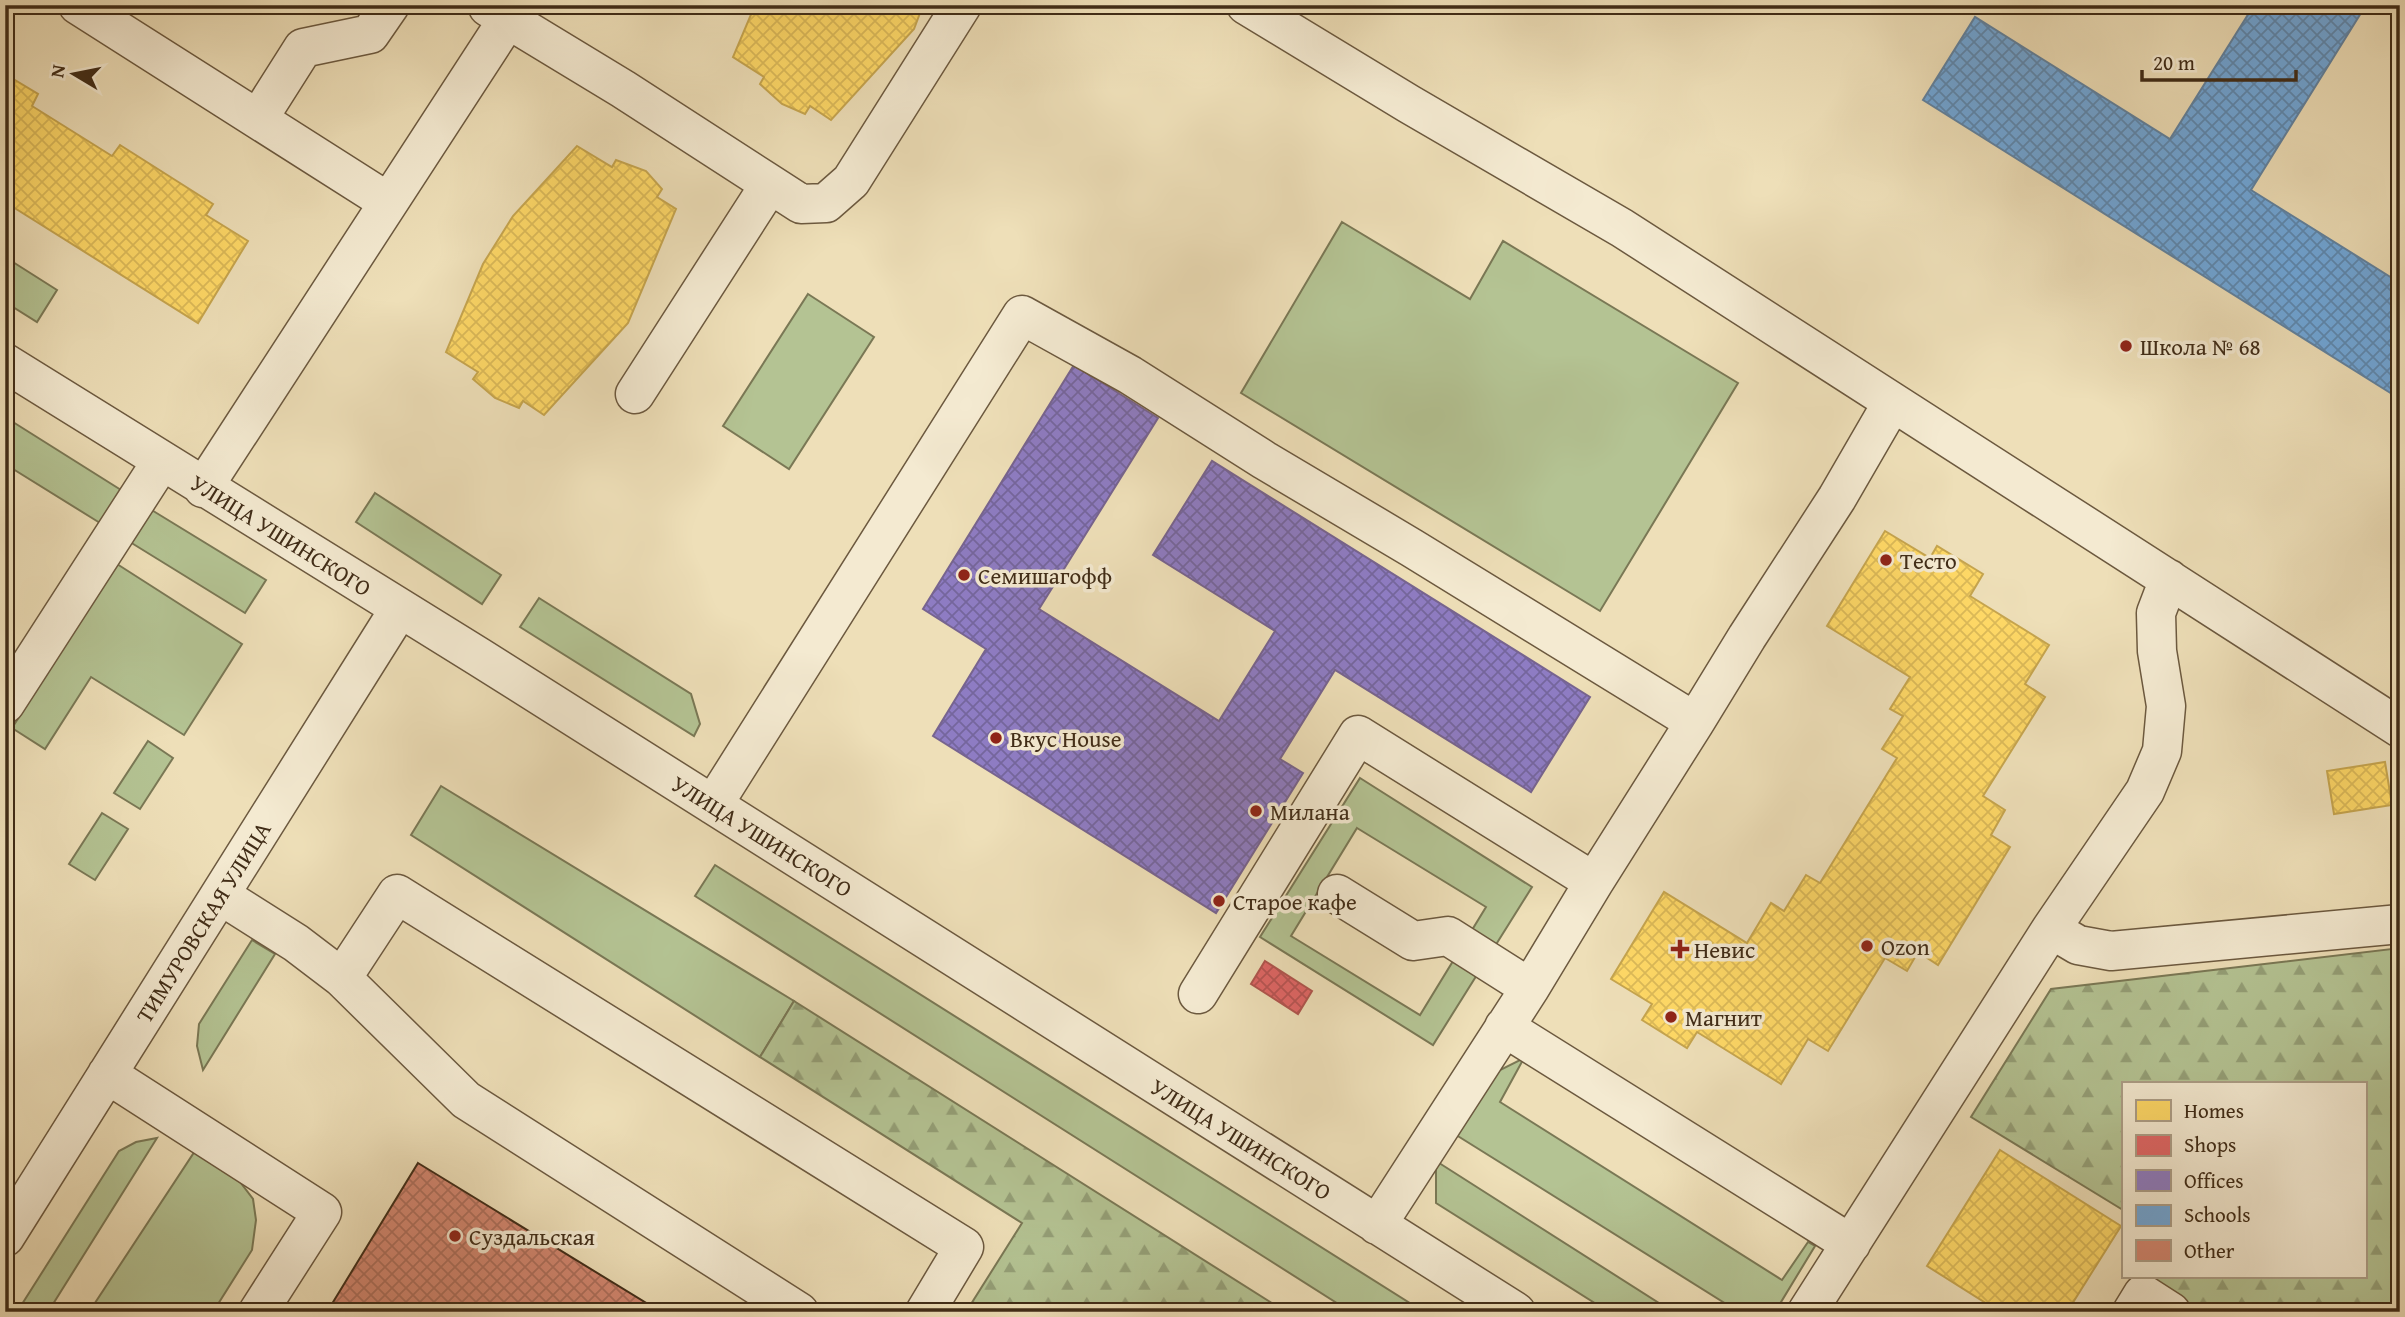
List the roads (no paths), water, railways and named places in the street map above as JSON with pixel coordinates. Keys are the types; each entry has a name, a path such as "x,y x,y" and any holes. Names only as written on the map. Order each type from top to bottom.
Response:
{"street":[{"path":"78,5 388,202"},
{"path":"258,119 303,48 370,34 390,5"},
{"path":"203,488 388,202 503,10 801,204 826,203 851,181 962,5"},
{"path":"1246,5 1622,228 2400,728"},
{"path":"635,394 770,184"},
{"path":"713,805 1022,315 1130,375 1264,460 1695,722"},
{"name":"УЛИЦА УШИНСКОГО","path":"5,363 400,608 1516,1312"},
{"path":"1377,1225 1530,988 1747,637 1837,498 1892,403"},
{"path":"5,704 161,461"},
{"path":"1807,1312 2051,929 2144,791 2162,751 2166,706 2157,651 2156,613 2169,579"},
{"name":"ТИМУРОВСКАЯ УЛИЦА","path":"5,1237 400,608"},
{"path":"1198,994 1358,735 1594,882"},
{"path":"342,978 397,894 964,1247 925,1312"},
{"path":"1337,894 1413,941 1448,936 1530,988"},
{"path":"220,895 296,943 342,978 466,1100 799,1312"},
{"path":"2051,929 2078,945 2111,951 2400,924"},
{"path":"1504,1027 1851,1244"},
{"path":"107,1074 322,1212 258,1312"},
{"path":"2132,1312 2143,1294 2171,1312"}],"place":[{"name":"Школа № 68","path":"2126,346"},
{"name":"Тесто","path":"1886,560"},
{"name":"Семишагофф","path":"964,575"},
{"name":"Вкус House","path":"996,738"},
{"name":"Милана","path":"1256,811"},
{"name":"Старое кафе","path":"1219,901"},
{"name":"Ozon","path":"1867,946"},
{"name":"Невис","path":"1680,949"},
{"name":"Магнит","path":"1671,1017"},
{"name":"Суздальская","path":"455,1236"}]}
